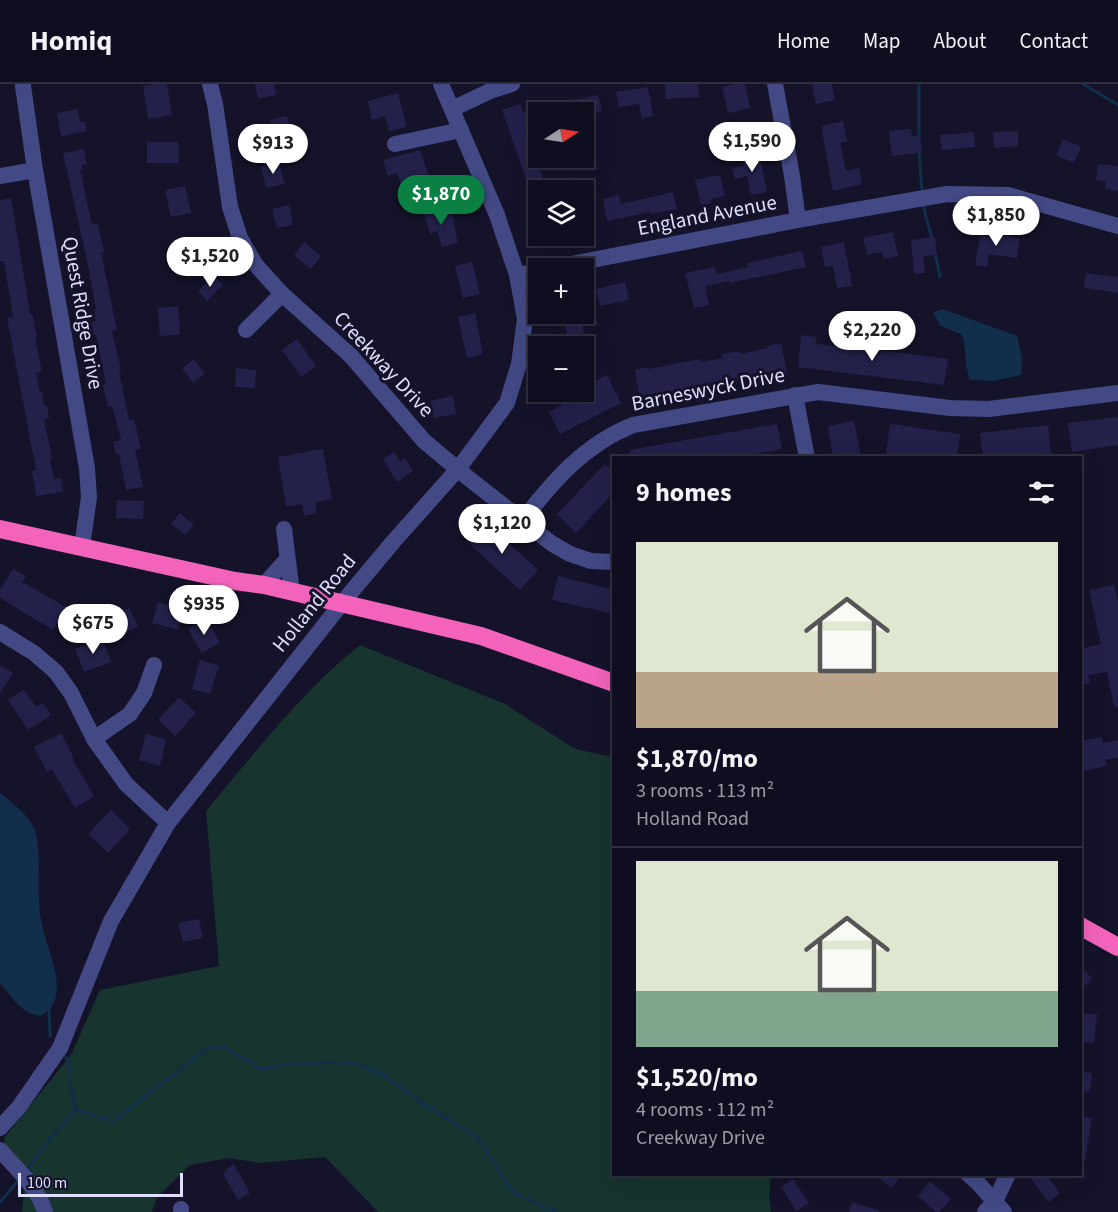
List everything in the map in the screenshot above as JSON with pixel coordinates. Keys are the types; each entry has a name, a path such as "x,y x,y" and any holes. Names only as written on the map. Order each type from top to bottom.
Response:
{"highway":[{"path":"0,529 235,582 264,585 481,636 612,681"},
{"path":"1082,927 1118,947"}],"street":[{"name":"Creekway Drive","path":"210,84 230,207 240,238 255,264 282,294 351,356 424,441 551,543 570,554 591,561 612,562"},
{"name":"Holland Road","path":"0,1128 19,1107 60,1048 111,921 168,823 342,603 458,469 507,403 516,374 525,319 517,275 497,215 441,84"},
{"path":"452,109 490,91 512,84"},
{"path":"775,84 798,220"},
{"name":"Quest Ridge Drive","path":"23,86 35,170 87,468 89,497 82,547"},
{"path":"395,144 461,130"},
{"path":"0,176 35,170"},
{"name":"England Avenue","path":"594,260 947,194 1008,195 1118,226"},
{"path":"517,275 528,273"},
{"path":"246,330 282,294"},
{"name":"Barneswyck Drive","path":"522,521 558,476 585,452 615,432 633,425 818,392 950,408 988,409 1118,393"},
{"path":"795,395 807,456"},
{"path":"284,529 292,592"},
{"path":"264,585 287,559"},
{"path":"0,632 34,653 56,672 71,693 94,739 126,784 168,823"},
{"path":"94,739 130,714 144,693 154,665"},
{"path":"0,1150 41,1201 45,1212"},
{"path":"970,1176 995,1208"},
{"path":"995,1208 1007,1176"}],"green space":[{"path":"360,645 505,704 575,749 612,757 612,1176 771,1176 769,1194 771,1212 378,1212 325,1157 261,1163 229,1158 190,1165 157,1197 152,1212 22,1212 24,1191 8,1164 4,1138 71,1055 100,990 219,966 206,811 260,746 318,682"}],"water":[{"path":"943,309 1017,336 1022,358 1021,375 993,381 970,380 962,335 941,326 933,313"},
{"path":"0,793 26,816 34,827 38,843 41,920 55,968 57,987 52,1006 40,1016 22,1007 0,983"}],"building":[{"path":"167,84 172,115 148,119 143,86"},
{"path":"255,84 274,84 276,95 258,99"},
{"path":"665,84 698,84 699,97 666,99"},
{"path":"745,84 750,108 728,113 722,87"},
{"path":"812,84 832,84 835,100 816,104"},
{"path":"648,87 653,116 642,118 639,104 619,107 616,92"},
{"path":"398,93 407,127 389,131 385,116 372,120 368,101"},
{"path":"598,95 602,111 594,112 594,102 568,101"},
{"path":"520,104 523,112 528,110 528,127 525,128 528,136 528,168 540,168 544,180 528,180 528,185 502,110"},
{"path":"77,109 80,122 85,122 87,131 61,136 57,113"},
{"path":"287,116 292,137 275,141 270,120"},
{"path":"843,121 847,141 840,143 846,171 859,168 862,184 833,191 821,126"},
{"path":"911,129 912,136 920,135 922,153 892,156 889,131"},
{"path":"1018,131 1018,146 994,148 993,132"},
{"path":"974,132 975,147 942,150 940,135"},
{"path":"1063,139 1081,147 1074,163 1056,155"},
{"path":"147,142 178,142 179,163 147,163"},
{"path":"84,149 87,164 82,165 83,170 80,170 92,225 98,223 104,252 101,253 117,330 112,331 121,370 119,371 129,420 134,419 141,449 135,450 143,487 126,490 119,454 116,454 113,442 121,440 112,406 108,407 103,385 106,384 96,334 94,335 91,322 96,321 94,310 96,309 63,153"},
{"path":"420,150 433,188 414,195 410,184 402,187 397,173 388,176 383,160"},
{"path":"759,151 767,192 751,195 747,176 735,179 732,168 744,166 742,155"},
{"path":"280,163 284,184 266,188 261,167"},
{"path":"1098,164 1118,166 1118,191 1105,189 1106,181 1096,180"},
{"path":"720,175 725,196 711,199 712,203 701,206 695,180"},
{"path":"185,186 191,213 171,217 165,190"},
{"path":"673,192 677,209 607,221 603,199 619,195 621,204"},
{"path":"11,198 30,314 32,313 37,337 35,338 42,372 36,373 44,406 47,405 49,418 44,419 52,459 50,460 54,479 61,478 63,492 36,496 32,471 36,470 7,318 13,317 4,261 0,261 0,200"},
{"path":"289,205 293,225 277,228 272,209"},
{"path":"440,206 443,215 452,213 458,243 442,247 437,231 430,234 423,210"},
{"path":"981,231 1020,238 1017,258 989,254 987,267 975,265"},
{"path":"893,232 898,256 884,259 882,252 867,255 863,238"},
{"path":"935,237 937,255 923,256 925,273 914,274 911,240"},
{"path":"304,242 321,256 311,269 294,256"},
{"path":"844,242 852,286 837,288 833,266 825,267 821,247"},
{"path":"186,245 191,265 172,269 168,248"},
{"path":"802,251 806,267 705,286 709,305 694,308 685,273 715,267 716,274 748,267 747,263"},
{"path":"472,262 480,294 463,298 455,266"},
{"path":"1086,273 1118,277 1118,293 1084,288"},
{"path":"214,275 223,285 207,301 198,291"},
{"path":"625,282 629,300 600,306 596,289"},
{"path":"178,306 180,334 160,336 158,308"},
{"path":"475,313 483,354 467,358 458,317"},
{"path":"565,324 582,324 584,333 567,336"},
{"path":"801,335 817,337 816,344 948,359 944,385 798,367"},
{"path":"297,339 316,366 301,377 282,350"},
{"path":"781,343 787,373 640,400 635,370 700,359 701,362 723,358 722,354 739,351 740,354"},
{"path":"194,359 205,374 193,383 182,368"},
{"path":"236,368 256,370 255,388 235,387"},
{"path":"607,375 621,403 560,434 549,412 562,405 560,402 594,402 594,382"},
{"path":"453,396 456,414 434,418 430,401"},
{"path":"1118,417 1118,445 1072,452 1068,423"},
{"path":"854,421 861,456 833,456 828,426"},
{"path":"777,424 782,449 755,454 756,456 630,456 629,450"},
{"path":"890,424 960,434 957,456 886,454"},
{"path":"1048,425 1051,453 1032,456 983,456 980,433"},
{"path":"323,449 332,499 315,502 317,513 304,516 302,504 286,507 278,457"},
{"path":"394,452 400,461 405,458 413,471 397,482 383,459"},
{"path":"605,464 612,469 612,494 576,533 557,514"},
{"path":"117,500 144,501 143,519 116,518"},
{"path":"180,513 194,525 185,535 171,524"},
{"path":"484,520 538,570 520,590 466,541"},
{"path":"13,569 26,576 22,582 66,607 53,630 0,598 0,590"},
{"path":"558,576 612,590 612,614 552,600"},
{"path":"1114,585 1118,601 1118,706 1114,707 1107,672 1088,675 1090,683 1082,685 1082,649 1101,644 1089,590"},
{"path":"158,602 184,609 178,630 152,623"},
{"path":"129,608 138,626 114,639 105,621"},
{"path":"206,619 220,642 202,653 188,629"},
{"path":"102,638 111,662 84,672 75,649"},
{"path":"200,660 219,666 210,694 192,689"},
{"path":"0,665 13,673 0,693"},
{"path":"24,690 36,707 43,703 51,715 28,730 8,700"},
{"path":"179,697 196,713 175,736 158,720"},
{"path":"61,733 74,758 72,759 94,796 75,808 52,769 47,772 34,747"},
{"path":"146,734 166,739 160,766 139,760"},
{"path":"1102,737 1103,743 1118,740 1118,758 1105,760 1107,766 1082,772 1082,741"},
{"path":"111,810 130,829 108,853 88,834"},
{"path":"199,919 203,938 183,942 178,923"},
{"path":"1082,969 1092,978 1082,990"},
{"path":"1082,1013 1097,1014 1094,1043 1082,1042"},
{"path":"1082,1072 1092,1073 1090,1092 1082,1091"},
{"path":"1082,1116 1092,1118 1085,1160 1082,1160"},
{"path":"234,1164 250,1193 238,1200 223,1174"},
{"path":"877,1176 901,1176 892,1188"},
{"path":"1034,1176 1047,1176 1060,1193 1049,1202 1031,1179"},
{"path":"793,1179 809,1203 796,1211 781,1187"},
{"path":"930,1181 951,1199 939,1212 936,1212 918,1196"},
{"path":"852,1202 878,1210 878,1212 849,1212"}],"waterway":[{"path":"919,84 919,139"},
{"path":"1083,84 1118,105"},
{"path":"919,151 922,192"},
{"path":"923,205 932,239"},
{"path":"935,252 940,276"},
{"path":"49,1008 50,1036"},
{"path":"66,1057 70,1064 70,1083 76,1110 113,1121 209,1047 225,1047 261,1069 290,1064 330,1062 358,1064 384,1075 427,1106 478,1138 513,1192 556,1212"},
{"path":"27,1171 51,1137 76,1110"},
{"path":"0,1202 19,1180"}]}
